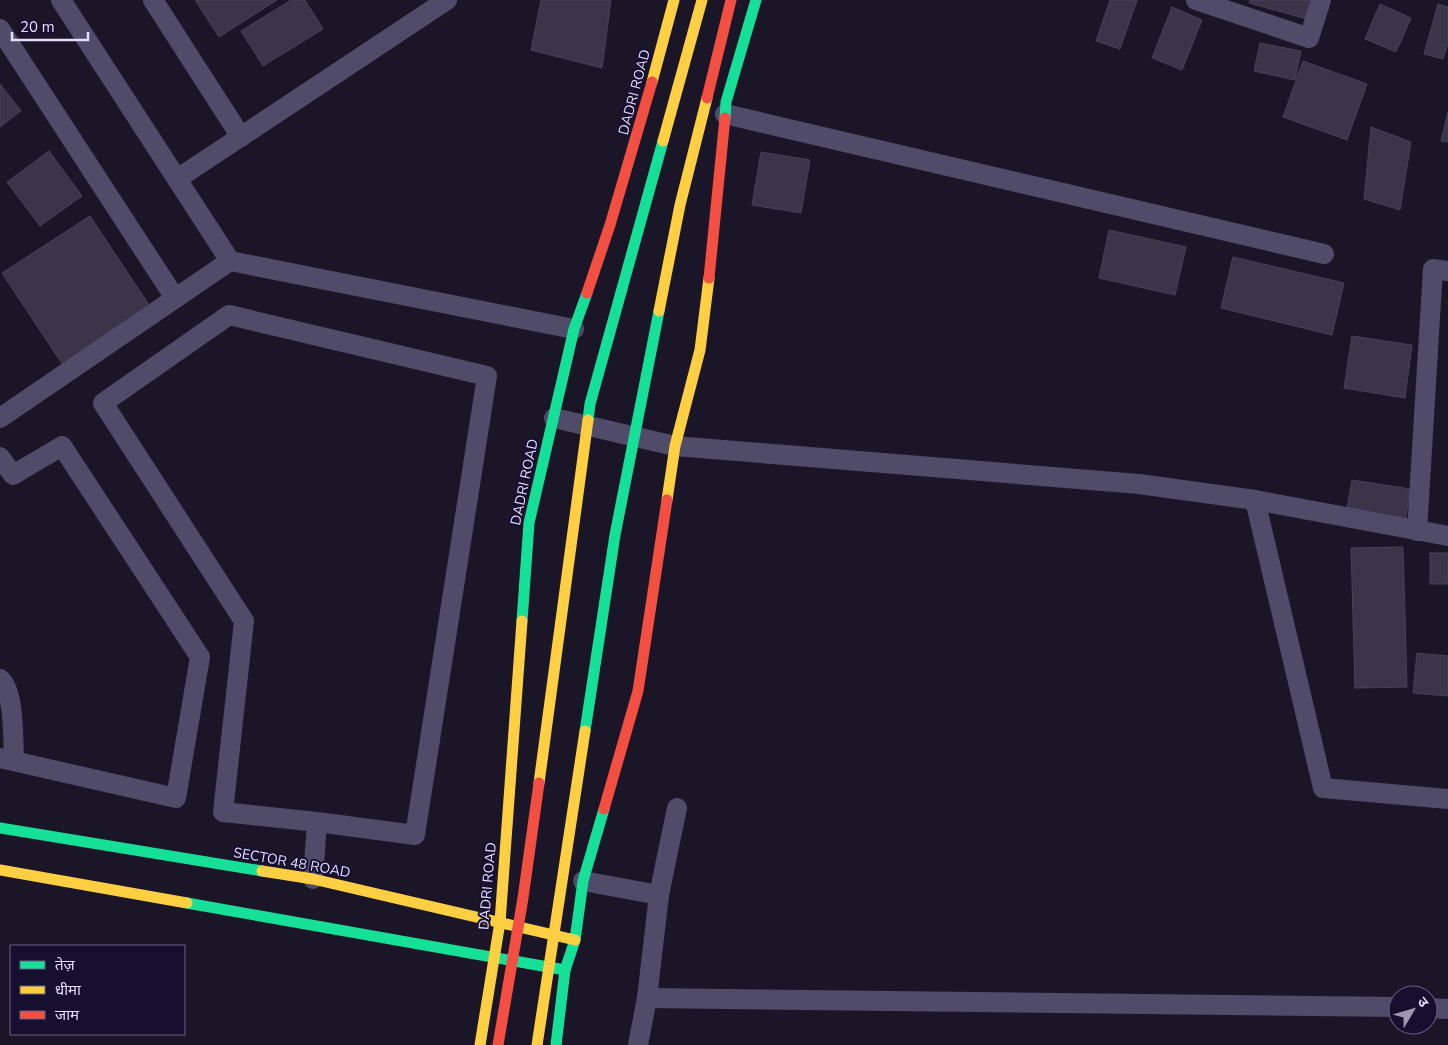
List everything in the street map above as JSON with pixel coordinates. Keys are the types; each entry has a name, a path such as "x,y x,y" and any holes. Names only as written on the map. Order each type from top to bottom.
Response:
{"street":[{"path":"61,0 230,261"},
{"path":"153,0 241,137"},
{"name":"DADRI ROAD","path":"480,1045 500,922 528,523 574,329 606,239 643,115 674,0"},
{"path":"498,1045 524,898 590,404 702,0"},
{"path":"537,1045 615,535 680,205 732,0"},
{"path":"556,1045 565,970 575,940 583,881 638,691 675,446 700,350 713,250 726,102 756,0"},
{"path":"1196,0 1309,38 1321,0"},
{"path":"177,179 435,3"},
{"path":"0,29 175,298"},
{"path":"725,114 1324,254"},
{"path":"0,418 230,261 574,329"},
{"path":"1417,531 1433,269 1448,271"},
{"path":"229,314 487,376 415,836 317,822 223,812 244,620 104,403 229,314"},
{"path":"554,418 675,446 1139,484 1255,500 1448,536"},
{"path":"0,457 13,475 62,446 200,656 176,798 7,759 10,702 8,689 0,679"},
{"path":"1255,500 1323,788 1448,799"},
{"path":"638,1045 659,895 676,808"},
{"path":"314,879 317,822"},
{"name":"SECTOR 48 ROAD","path":"0,828 314,879 575,940"},
{"path":"0,870 565,970"},
{"path":"583,881 659,895"},
{"path":"646,998 1388,1007"}],"building":[{"path":"195,0 277,0 219,37"},
{"path":"291,0 305,0 323,29 263,66 241,31"},
{"path":"541,0 611,0 602,68 531,50"},
{"path":"1110,0 1137,0 1120,49 1096,41"},
{"path":"1250,0 1312,0 1307,19 1249,3"},
{"path":"1380,4 1411,18 1396,52 1365,39"},
{"path":"1438,4 1448,7 1448,43 1443,59 1424,54"},
{"path":"1172,7 1202,20 1182,70 1152,58"},
{"path":"1260,43 1301,51 1295,80 1254,71"},
{"path":"1303,61 1367,84 1347,140 1283,117"},
{"path":"0,84 21,111 0,127"},
{"path":"1448,112 1448,142 1441,141"},
{"path":"1371,127 1411,142 1400,210 1364,199"},
{"path":"49,151 82,196 40,226 7,182"},
{"path":"761,152 810,160 801,213 752,205"},
{"path":"90,216 151,308 63,365 2,273"},
{"path":"1109,230 1186,247 1175,295 1099,278"},
{"path":"1233,257 1344,283 1332,335 1221,308"},
{"path":"1352,336 1412,345 1405,398 1344,388"},
{"path":"1352,480 1410,489 1405,523 1346,514"},
{"path":"1403,547 1407,687 1355,688 1351,548"},
{"path":"1430,553 1448,553 1448,584 1430,584"},
{"path":"1417,653 1448,656 1448,696 1413,693"}],"traffic: fast":[{"path":"725,118 726,102 756,0"},
{"path":"588,420 590,404 663,141"},
{"path":"522,621 529,523 574,329 587,293"},
{"path":"585,731 615,535 659,311"},
{"path":"556,1045 565,970 575,940 583,881 604,809"},
{"path":"0,828 262,871"},
{"path":"187,903 565,970"}],"traffic: slow":[{"path":"652,82 674,0"},
{"path":"663,141 702,0"},
{"path":"659,311 680,205 707,98"},
{"path":"667,500 675,446 700,350 709,278"},
{"path":"539,783 588,420"},
{"path":"480,1045 500,922 522,621"},
{"path":"537,1045 585,731"},
{"path":"0,870 187,903"},
{"path":"262,871 313,879 575,940"}],"traffic: jam":[{"path":"707,98 731,0"},
{"path":"587,293 610,225 652,82"},
{"path":"709,278 725,118"},
{"path":"604,809 638,691 667,500"},
{"path":"498,1045 523,898 539,783"}]}
